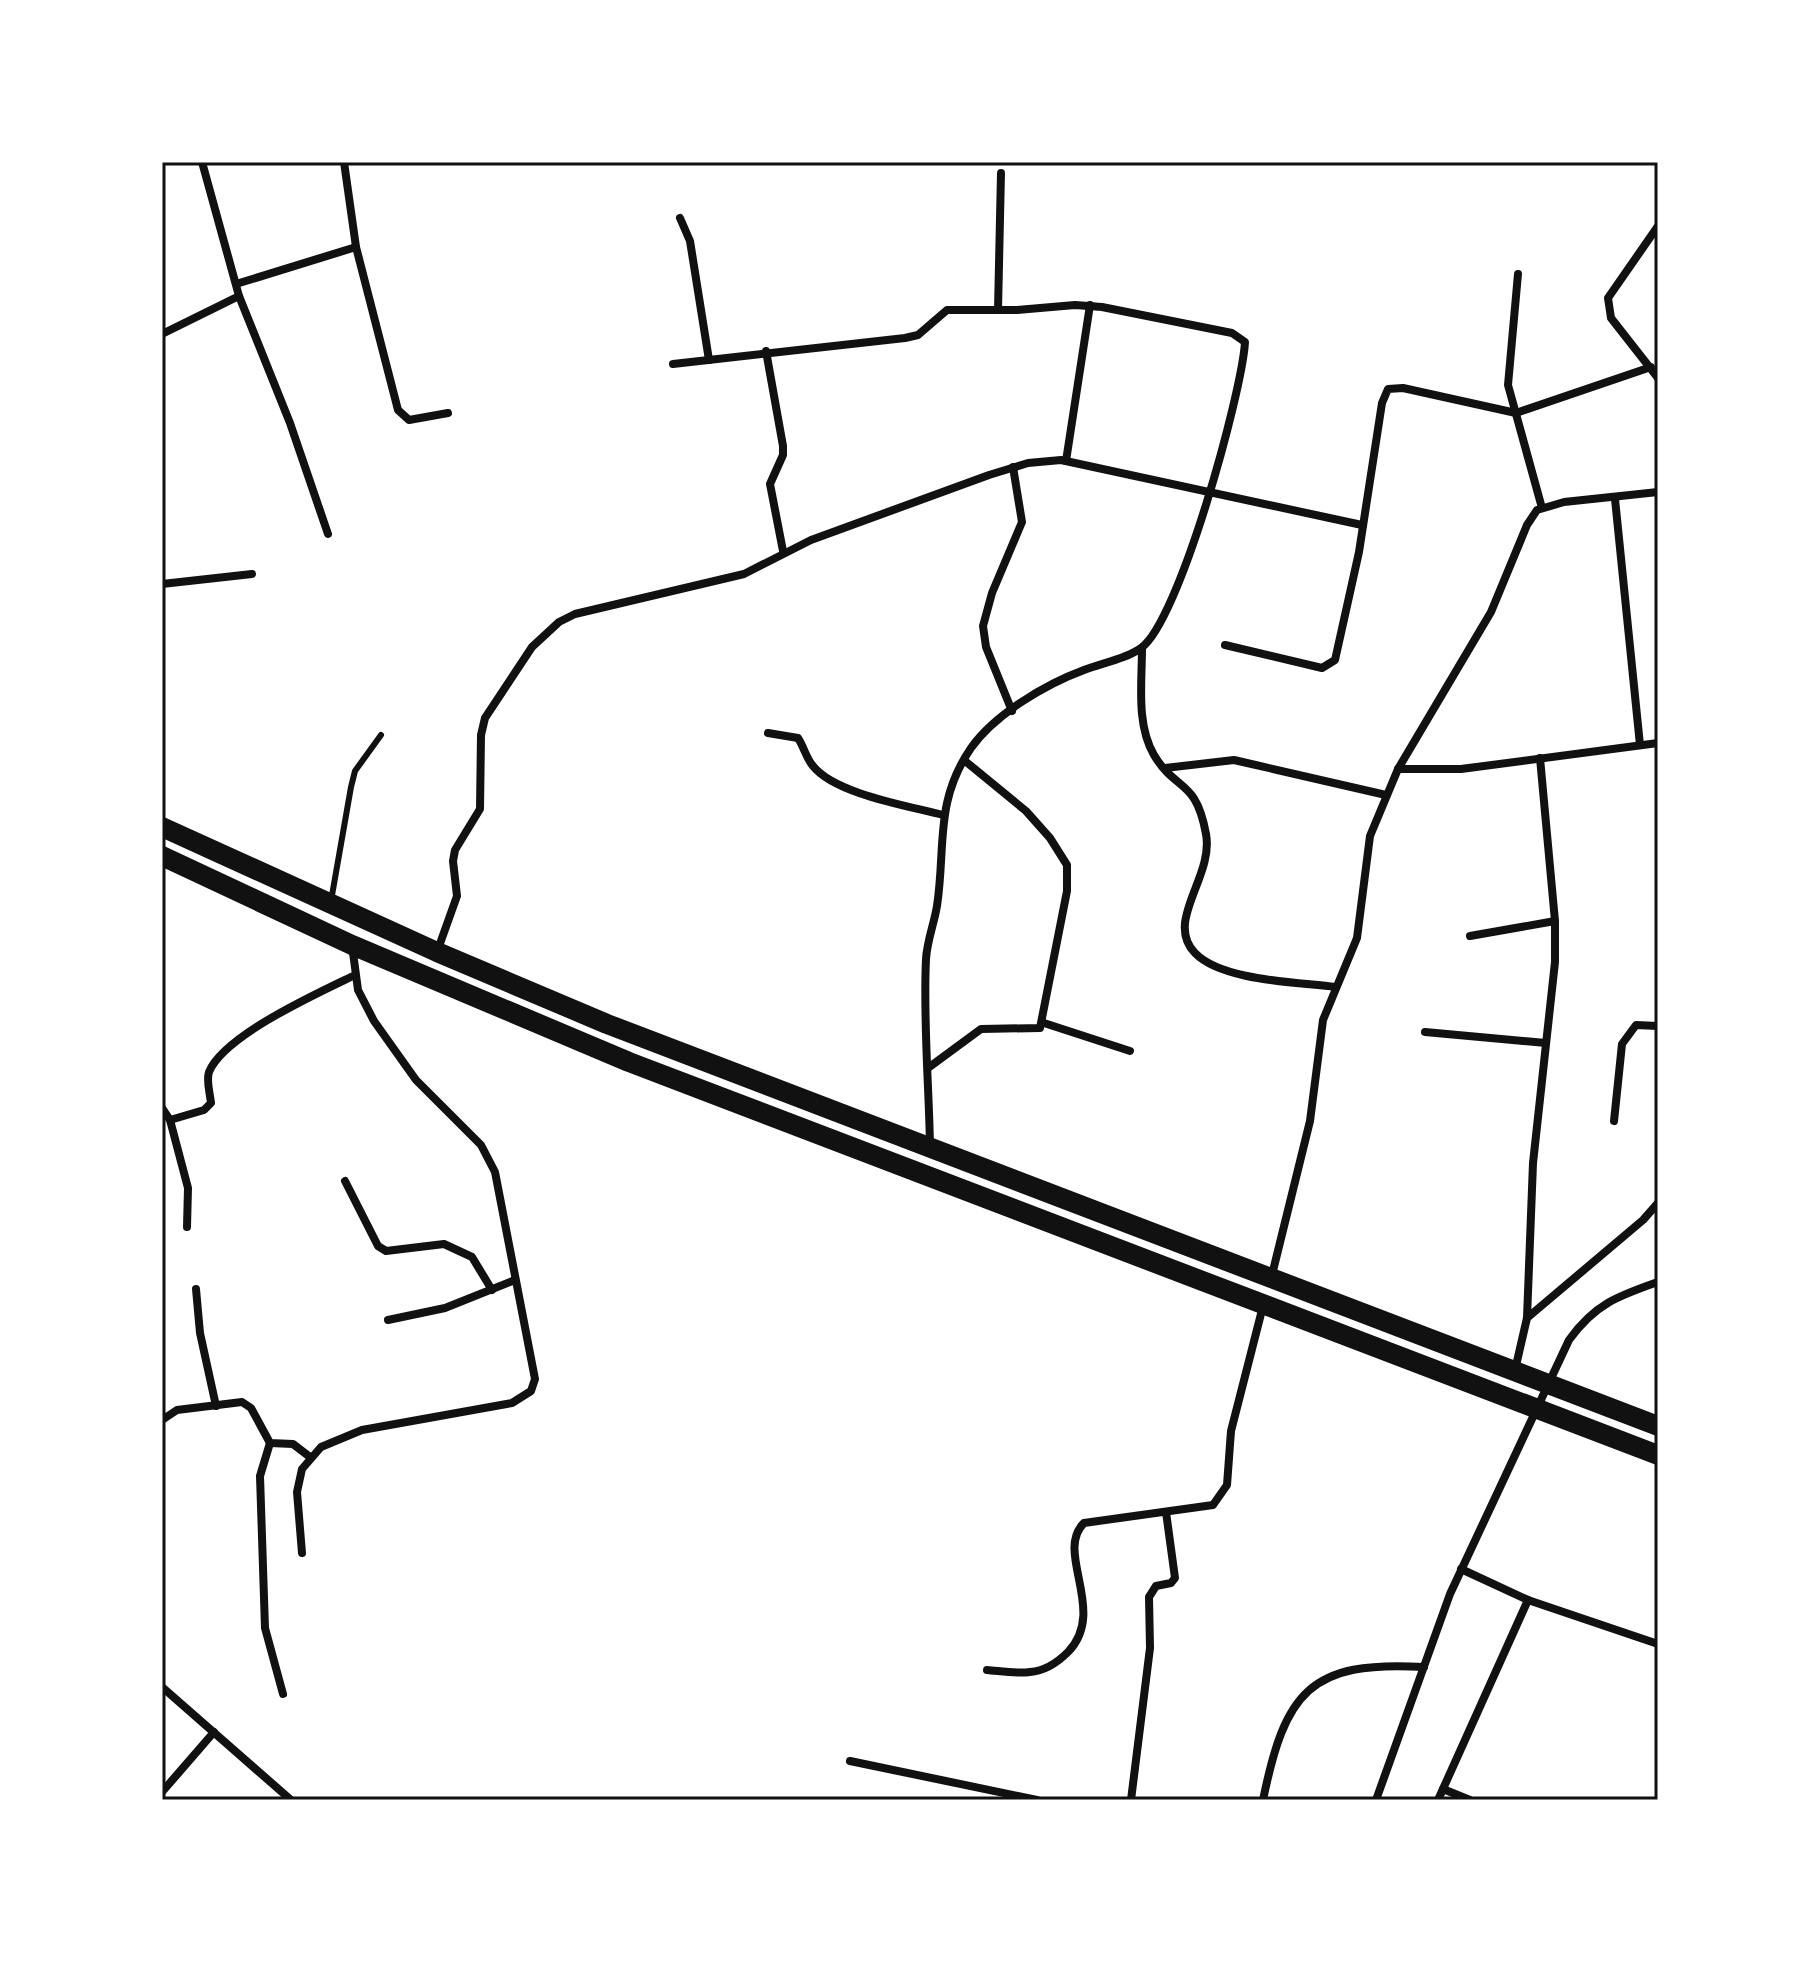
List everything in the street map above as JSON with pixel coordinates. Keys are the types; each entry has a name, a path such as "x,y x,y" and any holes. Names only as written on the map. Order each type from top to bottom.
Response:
{"highway":[{"path":"162,827 437,952 621,1030 1658,1426"},
{"path":"162,856 352,945 629,1062 1658,1455"}],"street":[{"path":"202,162 239,296 282,401 328,534"},
{"path":"344,162 356,247 398,410 409,420 448,413"},
{"path":"998,310 1001,173"},
{"path":"680,218 690,241 709,360"},
{"path":"1658,226 1608,298 1611,318 1658,378"},
{"path":"236,284 356,247"},
{"path":"1518,274 1519,292 1508,385 1542,508"},
{"path":"162,334 239,296"},
{"path":"1066,461 1090,305"},
{"path":"673,364 766,351 905,338 918,335 947,310 1090,305 1232,333 1245,342 1209,491 1164,620 1142,648 1078,672 993,724 965,761 943,815 937,905 926,956 930,1147"},
{"path":"766,351 783,446 783,455 770,484 783,551"},
{"path":"1225,645 1322,668 1332,664 1362,525 1382,403 1388,389 1403,388 1516,413 1651,367"},
{"path":"437,952 457,896 453,861 455,850 480,809 481,735 485,718 532,647 559,622 575,614 744,574 783,551 1013,467 1066,461 1362,525"},
{"path":"1012,711 986,647 983,626 992,593 1022,522 1021,496 1013,467"},
{"path":"1271,1279 1310,1121 1323,1020 1357,938 1365,861 1386,795 1398,769 1491,612 1527,525 1542,508 1564,502 1615,499 1658,492"},
{"path":"1615,499 1640,745"},
{"path":"162,584 252,574"},
{"path":"1142,648 1142,714 1154,754 1194,794 1207,839 1204,873 1194,891 1183,927 1188,944 1218,969 1335,987"},
{"path":"768,733 798,738 813,766 822,775 863,793 943,815"},
{"path":"1398,769 1461,769 1658,743"},
{"path":"1514,1372 1527,1318 1533,1163 1555,962 1555,921 1540,758"},
{"path":"1165,768 1234,760 1386,795"},
{"path":"928,1068 981,1029 1035,1030 1044,1023 1067,891 1067,865 1055,844 1026,811 965,761"},
{"path":"1470,936 1555,921"},
{"path":"302,1553 297,1492 302,1469 310,1457 334,1439 362,1430 512,1403 531,1391 534,1362 495,1172 488,1155 444,1112 388,1043 358,990 352,945"},
{"path":"170,1120 208,1107 209,1073 220,1058 246,1036 285,1009 355,975"},
{"path":"1044,1023 1130,1051"},
{"path":"1614,1121 1622,1044 1636,1025 1658,1026"},
{"path":"1425,1032 1546,1043"},
{"path":"162,1108 170,1120 188,1188 187,1227"},
{"path":"345,1181 378,1246 393,1253 444,1244 461,1251 479,1265 492,1290"},
{"path":"1527,1318 1600,1258 1658,1203"},
{"path":"388,1320 445,1308 515,1280"},
{"path":"1376,1800 1461,1569 1569,1340 1584,1320 1611,1298 1658,1282"},
{"path":"196,1289 200,1333 216,1406"},
{"path":"987,1670 1032,1672 1058,1662 1072,1648 1085,1616 1085,1598 1074,1545 1077,1530 1084,1523 1213,1505 1227,1485 1231,1431 1263,1305"},
{"path":"162,1420 177,1410 237,1402 247,1404 270,1443 260,1476 265,1628 283,1694"},
{"path":"270,1443 293,1444 310,1457"},
{"path":"1131,1800 1149,1660 1149,1597 1156,1586 1171,1583 1175,1578 1166,1512"},
{"path":"1461,1569 1528,1600 1658,1644"},
{"path":"1438,1800 1528,1600"},
{"path":"1263,1800 1278,1734 1298,1701 1314,1685 1332,1675 1385,1664 1424,1667"},
{"path":"162,1687 291,1800"},
{"path":"162,1792 214,1732"},
{"path":"850,1761 1037,1800"},
{"path":"1443,1789 1470,1800"}],"lane":[{"path":"331,905 355,771 381,735"}]}
